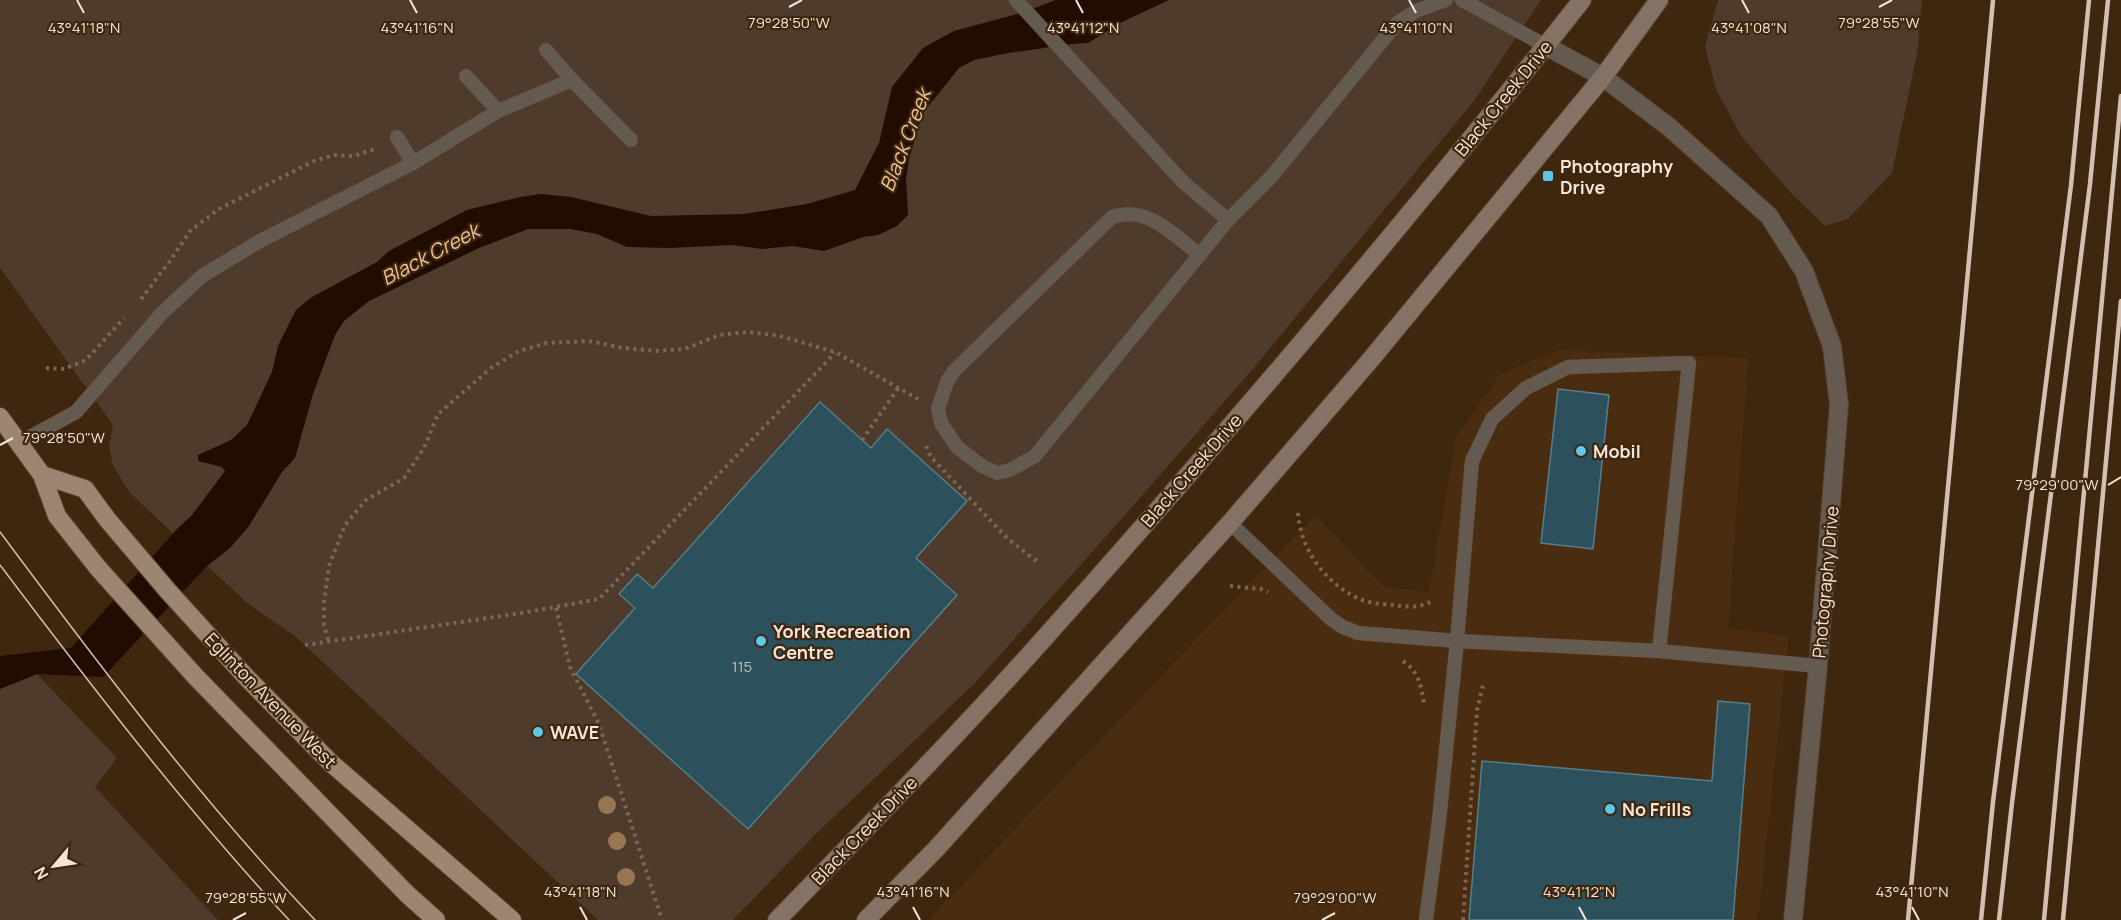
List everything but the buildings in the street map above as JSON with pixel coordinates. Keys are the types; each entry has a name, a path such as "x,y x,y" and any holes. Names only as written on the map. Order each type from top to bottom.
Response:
{"main road":[{"name":"Black Creek Drive","path":"777,920 962,729 1160,507 1373,257 1582,0"},
{"path":"866,920 936,849 1230,524 1372,358 1603,77 1659,0"},
{"name":"Eglinton Avenue West","path":"0,417 42,475 57,516 98,568 195,676 407,894 436,920"},
{"name":"Eglinton Avenue West","path":"42,475 85,489 125,542 213,642 331,763 512,920"}],"street":[{"name":"Photography Drive","path":"1546,46 1603,77 1669,127 1769,216 1804,271 1832,346 1839,405 1818,666 1793,920"}],"lane":[{"path":"1016,0 1183,182 1227,220"},
{"path":"1200,255 1144,215 1125,213 1112,216 954,371 946,382 938,409 941,423 957,447 982,466 997,473 1010,470 1035,456 1200,255 1227,220 1270,177 1397,23 1416,11 1446,0"},
{"path":"1462,0 1546,46"},
{"path":"546,50 631,140"},
{"path":"466,76 498,111"},
{"path":"19,443 76,412 162,313 202,276 260,241 413,163 498,111 572,80"},
{"path":"397,137 413,163"},
{"path":"1426,920 1439,821 1457,642 1472,461 1492,419 1527,388 1568,367 1689,363 1659,651"},
{"path":"1230,524 1319,609 1343,627 1358,633 1457,642 1659,651 1818,666"}],"path":[{"path":"328,640 324,625 324,603 329,566 345,525 366,500 404,478 424,448 438,414 491,368 519,351 547,343 590,341 623,348 657,351 684,349 719,335 749,332 780,336 835,352 918,398"},
{"path":"305,645 598,600 835,352"},
{"path":"862,440 899,387"},
{"path":"1298,513 1299,531 1305,546 1315,562 1342,589 1359,599 1377,603 1413,607 1430,602"},
{"path":"1007,538 1039,563"},
{"path":"556,608 570,667 599,724 662,920"},
{"path":"1463,920 1477,710 1483,685"}],"shaded area":[{"path":"0,0 1541,0 1474,101 1252,370 1110,532 974,684 817,833 733,920 598,920 296,637 247,603 130,493 113,466 109,447 113,425 0,268"},
{"path":"1718,0 1922,0 1917,54 1892,173 1848,219 1825,226 1791,193 1741,136 1716,89 1705,46"},
{"path":"1558,350 1748,358 1728,628 1789,636 1758,920 928,920 1315,515 1384,587 1429,592 1456,437 1500,374"},
{"path":"37,674 117,758 95,787 218,920 0,920 0,689"}],"water":[{"name":"Black Creek","path":"1056,0 1169,0 1122,22 1088,43 1057,45 1008,53 974,60 959,68 922,114 909,159 906,179 908,215 897,226 878,235 863,237 824,251 793,246 762,249 732,245 627,247 597,234 570,229 528,229 479,248 369,301 344,321 335,335 313,394 295,458 282,472 249,526 230,548 207,566 103,677 37,674 0,689 0,656 71,648 192,515 225,471 222,467 198,461 198,455 231,440 247,425 272,372 278,346 296,310 312,297 377,262 389,251 467,210 520,197 541,194 571,197 651,216 744,214 807,204 855,190 879,143 892,87 923,48 954,31 1024,12"}],"tram line":[{"path":"0,532 152,731 231,827 315,920"},
{"path":"0,565 176,791 289,920"}],"railway":[{"path":"1908,920 1993,0"},
{"path":"1981,920 1993,802 2071,185 2089,0"},
{"path":"1999,920 2090,184 2108,0"},
{"path":"2044,920 2121,96"},
{"path":"2063,920 2121,301"}],"place":[{"name":"Photography Drive","path":"1548,176"},
{"name":"Mobil","path":"1581,451"},
{"name":"York Recreation Centre","path":"761,641"},
{"name":"WAVE","path":"538,732"},
{"name":"No Frills","path":"1610,809"}]}
